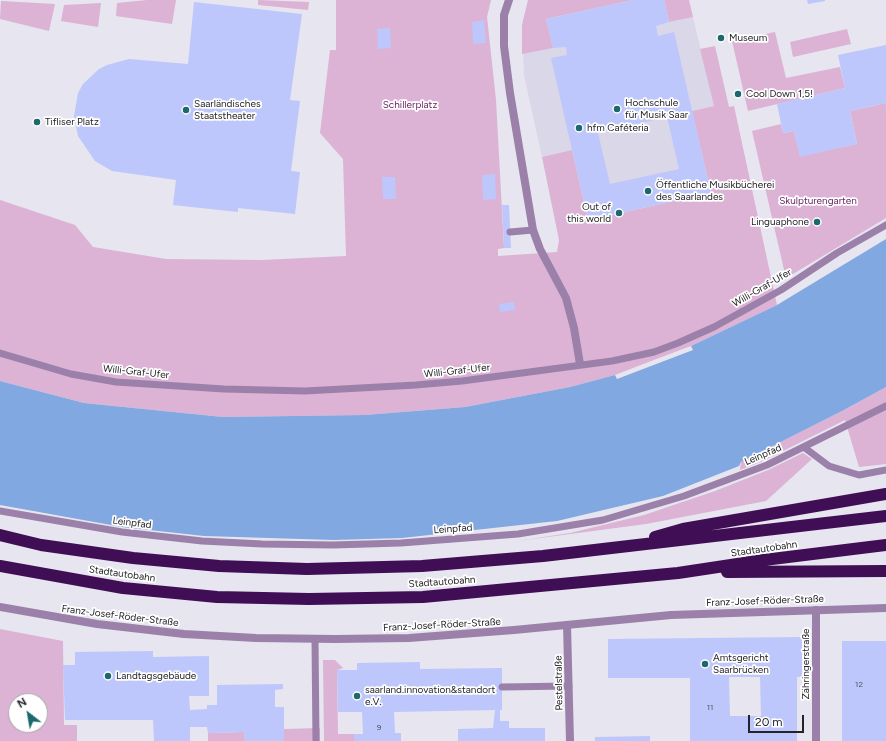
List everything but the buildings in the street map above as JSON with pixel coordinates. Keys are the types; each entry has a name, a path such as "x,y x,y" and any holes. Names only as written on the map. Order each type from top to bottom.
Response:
{"highway":[{"path":"619,547 683,529 886,494"},
{"name":"Stadtautobahn","path":"0,535 41,545 133,558 219,566 307,569 422,566 619,547 886,516"},
{"name":"Stadtautobahn","path":"0,566 123,588 217,597 309,599 423,596 678,573 771,559 886,545"},
{"path":"678,573 886,570"}],"street":[{"path":"508,0 504,16 504,46 510,93 533,230 540,249 566,298 574,328 580,364"},
{"name":"Franz-Josef-Röder-Straße","path":"0,608 97,624 184,634 316,639 410,638 671,615 886,608"},
{"name":"Zähringerstraße","path":"816,610 816,741"},
{"name":"Pestelstraße","path":"567,625 570,741"}],"lane":[{"name":"Willi-Graf-Ufer","path":"0,353 72,374 116,382 262,391 305,391 416,385 631,358 685,340 751,308 837,253 886,225"},
{"path":"510,232 533,230"},
{"name":"Leinpfad","path":"0,511 122,532 202,541 333,545 402,543 518,534 568,527 642,510 719,484 805,448 886,406"},
{"path":"805,448 829,466 859,475 886,470"},
{"path":"316,639 316,741"},
{"path":"502,687 569,686"}],"shaded area":[{"name":"Hochschule für Musik Saar","path":"633,0 669,22 693,17 714,106 692,111 711,193 588,220 572,150 542,157 524,75 522,25"}],"green space":[{"path":"147,0 176,0 172,24 116,16 117,3"},
{"path":"258,0 309,2 308,10 258,5"},
{"name":"Schillerplatz","path":"336,0 491,0 487,17 496,100 504,248 498,249 498,256 557,252 559,240 542,157 572,150 588,220 711,193 692,111 714,106 700,49 715,46 729,107 734,106 777,305 691,346 615,375 570,387 465,407 365,415 223,417 84,403 0,381 0,200 75,225 93,247 166,259 262,260 346,256 343,159 320,133 330,50 336,50"},
{"path":"528,0 633,0 546,19 553,48 522,54 522,25"},
{"path":"664,0 689,0 693,17 669,22"},
{"path":"1,1 55,4 49,31 0,19"},
{"path":"101,3 98,27 61,21 64,5"},
{"path":"847,29 851,44 793,57 790,42"},
{"path":"775,32 786,78 840,67 845,88 748,111 732,41"},
{"name":"Skulpturengarten","path":"886,103 886,218 793,274 785,274 752,131 781,124 783,133 794,131 800,156 857,144 850,111"},
{"path":"886,387 886,464 859,467 845,420 765,460 740,470 741,462"},
{"path":"803,453 812,459 766,501 646,524 517,541 570,533 644,515 715,491 768,470"},
{"path":"0,629 63,641 64,725 77,725 77,741 0,741"},
{"path":"323,660 335,660 343,668 337,670 338,734 354,734 354,741 324,741"},
{"path":"320,728 320,741 284,741 284,729"},
{"path":"244,732 245,741 208,741 208,733"}],"water":[{"path":"886,239 886,387 741,462 739,466 663,496 557,521 402,538 334,540 204,536 122,527 0,505 0,381 84,403 223,417 365,415 465,407 570,387 615,375 658,360 777,305"}],"pier":[{"path":"691,346 693,350 617,379 615,375"}],"place":[{"name":"Museum","path":"721,38"},
{"name":"Cool Down 1,5!","path":"738,94"},
{"name":"Hochschule für Musik Saar","path":"617,109"},
{"name":"Saarländisches Staatstheater","path":"186,110"},
{"name":"Tifliser Platz","path":"37,122"},
{"name":"hfm Caféteria","path":"579,128"},
{"name":"Öffentliche Musikbücherei des Saarlandes","path":"648,191"},
{"name":"Out of this world","path":"619,213"},
{"name":"Linguaphone","path":"817,222"},
{"name":"Amtsgericht Saarbrücken","path":"705,664"},
{"name":"Landtagsgebäude","path":"108,676"},
{"name":"saarland.innovation&standort e.V.","path":"357,696"}]}
